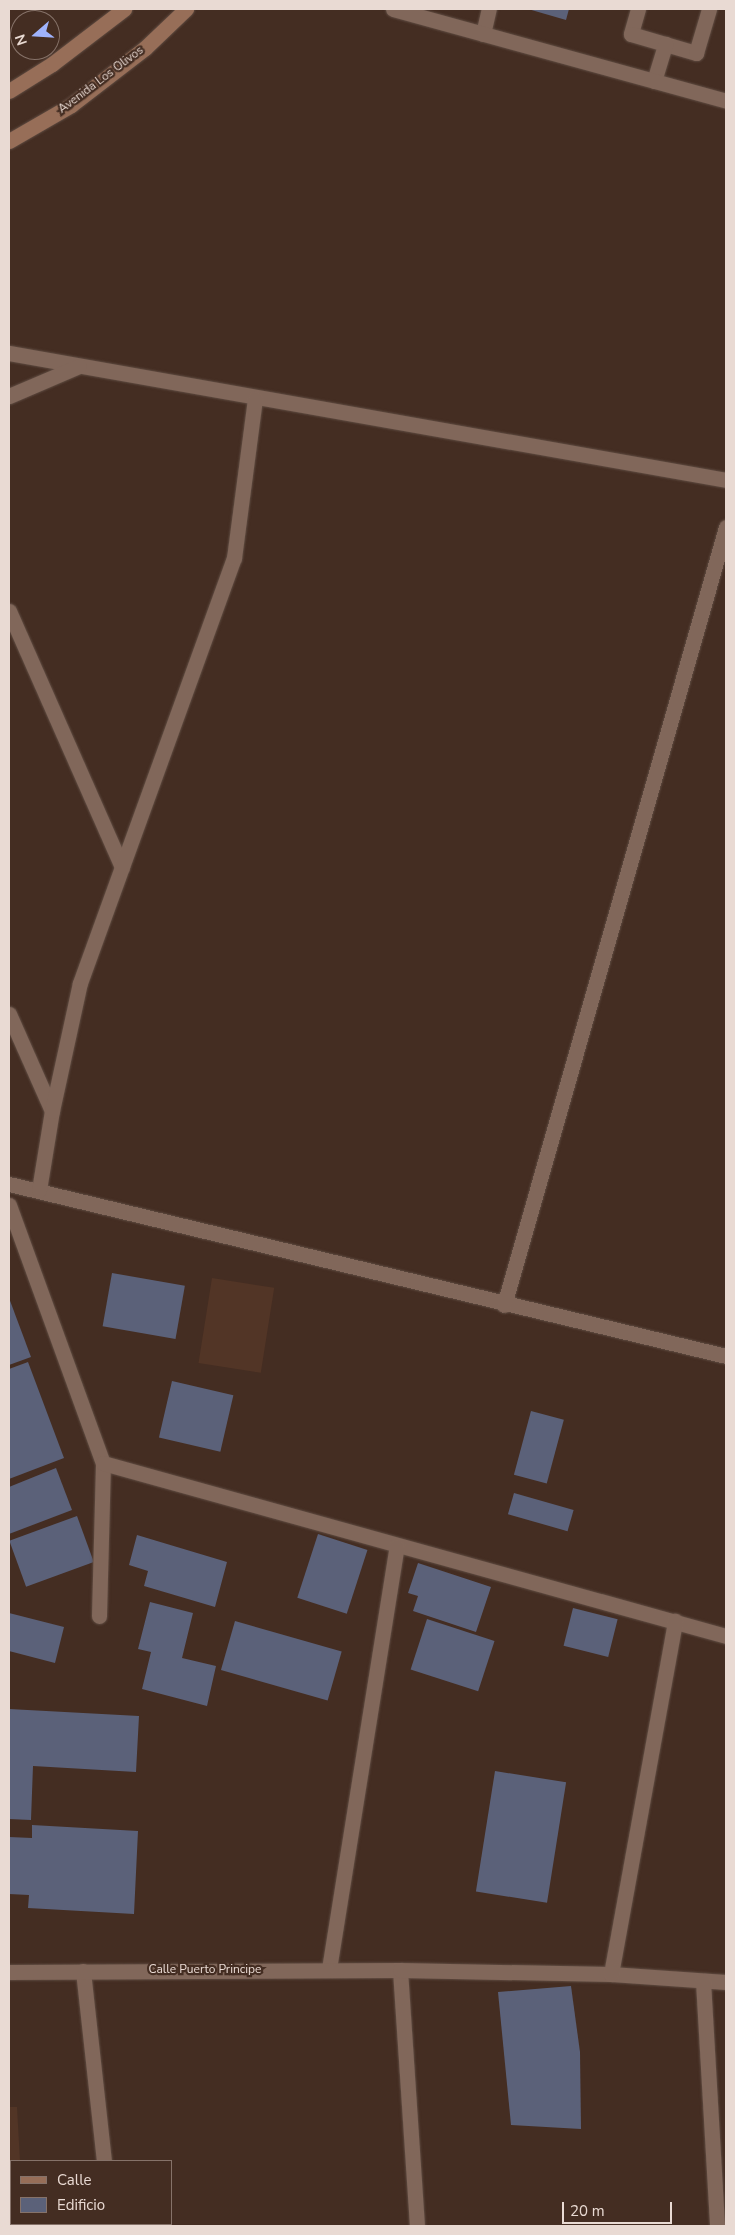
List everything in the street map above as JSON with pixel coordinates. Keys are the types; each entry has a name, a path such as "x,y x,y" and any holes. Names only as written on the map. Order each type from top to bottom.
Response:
{"street":[{"path":"9,91 52,64 124,9"},
{"name":"Avenida Los Olivos","path":"9,142 71,105 145,48 186,9"},
{"path":"393,9 726,101"},
{"path":"483,34 489,9"},
{"path":"638,9 631,34 696,53 709,9"},
{"path":"654,81 665,44"},
{"path":"9,354 726,480"},
{"path":"9,396 79,366"},
{"path":"39,1190 52,1111 80,983 234,558 255,398"},
{"path":"504,1305 726,528"},
{"path":"9,611 122,867"},
{"path":"9,1014 52,1111"},
{"path":"9,1184 504,1305 726,1356"},
{"path":"9,1205 103,1463 99,1616"},
{"path":"103,1463 726,1636"},
{"path":"329,1969 397,1546"},
{"path":"611,1974 675,1621"},
{"name":"Calle Puerto Principe","path":"9,1972 329,1969 611,1974 726,1982"},
{"path":"400,1970 417,2226"},
{"path":"84,1971 104,2160"},
{"path":"703,1981 717,2226"}],"shaded area":[{"path":"212,1278 274,1288 261,1373 199,1363"},
{"path":"9,2107 17,2107 20,2160 10,2160 10,2225 22,2226 9,2226"}],"building":[{"path":"528,9 569,9 566,20"},
{"path":"112,1273 185,1286 175,1339 103,1326"},
{"path":"9,1298 31,1357 9,1365"},
{"path":"28,1362 64,1458 9,1479 9,1369"},
{"path":"172,1381 233,1395 220,1452 159,1438"},
{"path":"531,1411 564,1420 547,1484 514,1475"},
{"path":"56,1468 72,1510 9,1534 9,1487"},
{"path":"514,1493 574,1510 568,1531 508,1514"},
{"path":"77,1516 94,1562 26,1587 9,1541"},
{"path":"318,1534 367,1550 347,1614 297,1598"},
{"path":"137,1535 227,1562 215,1607 144,1586 148,1571 129,1565"},
{"path":"418,1563 491,1587 476,1632 413,1611 418,1596 408,1593"},
{"path":"150,1602 193,1613 182,1658 216,1666 207,1706 142,1689 151,1652 138,1649"},
{"path":"573,1608 618,1619 608,1657 564,1646"},
{"path":"9,1613 64,1627 55,1663 9,1651"},
{"path":"427,1619 495,1641 478,1691 411,1669"},
{"path":"235,1621 342,1652 328,1701 221,1670"},
{"path":"9,1709 139,1716 136,1772 33,1766 31,1820 9,1819"},
{"path":"495,1771 566,1782 547,1903 476,1891"},
{"path":"32,1825 138,1831 134,1914 28,1908 29,1895 9,1894 9,1837 32,1838"},
{"path":"571,1986 580,2052 581,2129 511,2125 498,1992"}]}
